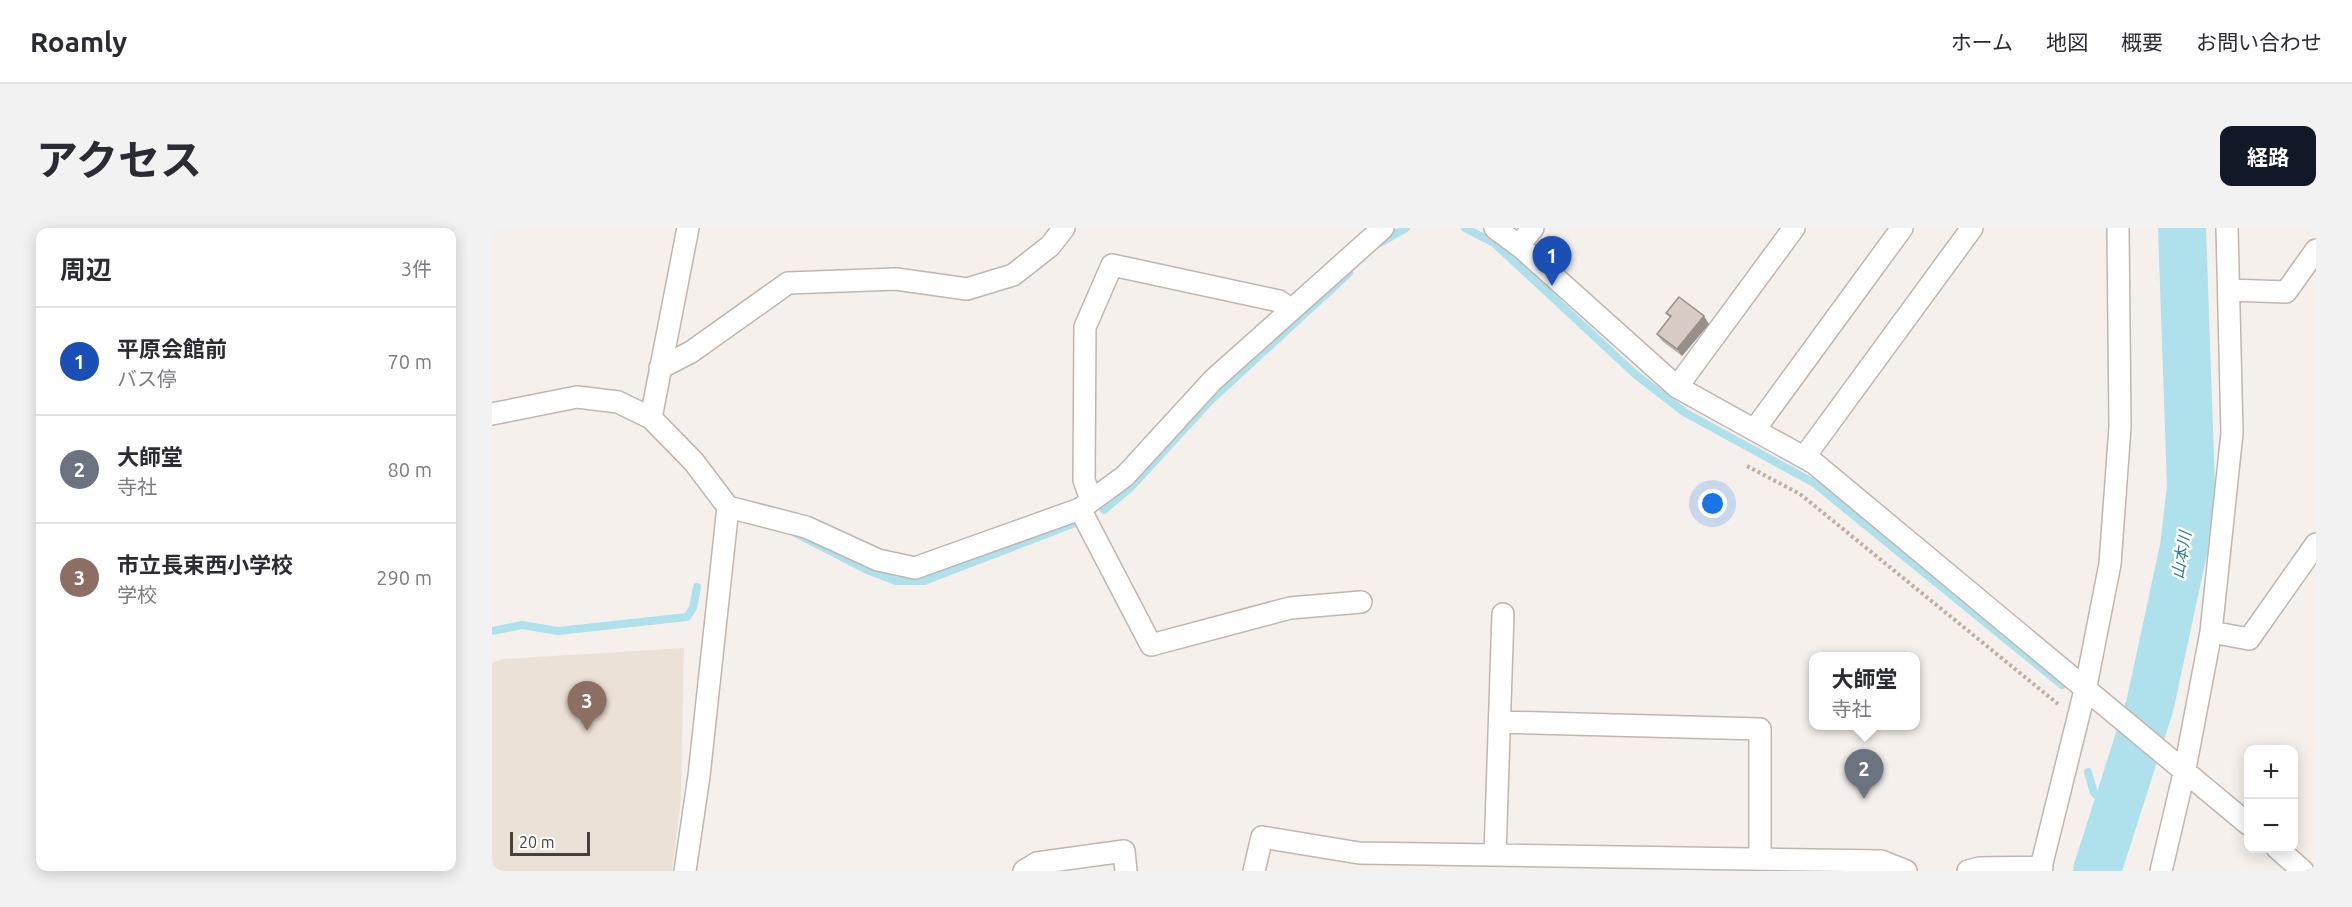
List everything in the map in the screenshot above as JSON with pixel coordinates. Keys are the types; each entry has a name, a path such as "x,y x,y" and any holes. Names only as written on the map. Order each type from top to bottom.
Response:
{"street":[{"path":"651,418 688,228"},
{"path":"660,368 691,352 788,283 896,279 967,290 1014,275 1050,246 1064,228"},
{"path":"492,414 577,397 618,402 651,418 694,462 728,507 806,527 878,560 915,568 1086,505 1125,476 1213,380 1383,228"},
{"path":"1496,228 1677,387 1805,456 2094,693 2244,821"},
{"path":"1519,246 1533,228"},
{"path":"1677,387 1794,228"},
{"path":"1755,429 1902,228"},
{"path":"1805,456 1972,228"},
{"path":"2161,871 2180,765 2211,632 2232,433 2227,228"},
{"path":"1968,871 1979,868 2041,869 2078,720 2094,693 2110,564 2120,427 2115,233"},
{"path":"2229,290 2286,292 2316,250"},
{"path":"1291,310 1279,301 1112,264 1085,327 1084,480 1086,505 1151,645 1290,608 1361,602"},
{"path":"685,871 699,776 728,507"},
{"path":"2211,632 2250,639 2316,544"},
{"path":"1495,855 1503,614"},
{"path":"1501,722 1760,729 1760,859"},
{"path":"1254,871 1262,837 1432,862 1495,855 1565,863 1760,859 1881,861 1906,871"},
{"path":"1024,871 1037,863 1124,851 1126,871"},
{"path":"2282,853 2303,871"}],"path":[{"path":"1747,466 1800,494 2078,720"}],"shaded area":[{"path":"684,648 681,799 672,871 492,871 492,663 503,659"}],"building":[{"path":"1679,297 1704,316 1677,349 1657,334 1671,316 1666,313"}],"waterway":[{"path":"1380,243 1406,228"},
{"path":"1465,228 1494,243 1635,374 1684,412 1814,483 2062,685"},
{"name":"山本川","path":"2097,871 2150,705 2184,547 2191,487 2182,228"},
{"path":"1104,510 1131,487 1210,401 1349,273"},
{"path":"795,533 867,570 896,581 924,581 1075,523"},
{"path":"492,631 522,625 558,631 687,617 693,608 697,587"},
{"path":"2088,772 2094,793 2116,812"}],"place":[{"name":"平原会館前","path":"1552,286"},
{"name":"市立長束西小学校","path":"587,731"},
{"name":"大師堂","path":"1864,799"}]}
